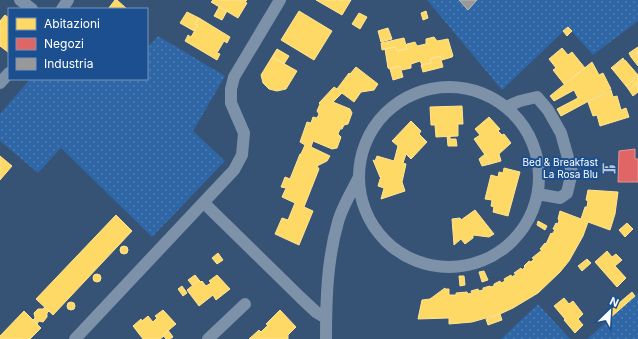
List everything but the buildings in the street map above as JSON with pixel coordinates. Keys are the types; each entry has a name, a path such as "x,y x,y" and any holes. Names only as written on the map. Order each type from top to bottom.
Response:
{"street":[{"path":"20,0 31,8"},
{"path":"75,339 234,170 242,155 244,133 231,103 231,89 234,77 280,0"},
{"path":"0,83 8,74"},
{"path":"434,88 459,88 484,94 506,107 522,124 534,146 540,170 538,194 531,217 517,237 499,253 477,263 453,267 429,265 406,257 387,242 372,223 362,201 359,177 362,152 373,129 389,110 410,96 434,88"},
{"path":"506,107 520,101 537,97 548,110 561,133 572,172 568,193 560,198 538,194"},
{"path":"326,339 326,302 331,252 338,221 359,177"},
{"path":"204,203 300,298 316,312 326,318"},
{"path":"208,339 245,304"}],"shaded area":[{"path":"427,0 638,0 638,21 593,55 568,27 502,90"},
{"path":"158,36 225,76 193,131 225,161 152,237 61,148 38,173 0,141 0,114 29,80 148,80 148,47"},
{"path":"638,294 638,339 587,339"},
{"path":"538,304 570,339 501,339"}],"place":[{"name":"Bed & Breakfast La Rosa Blu","path":"609,168"}]}
